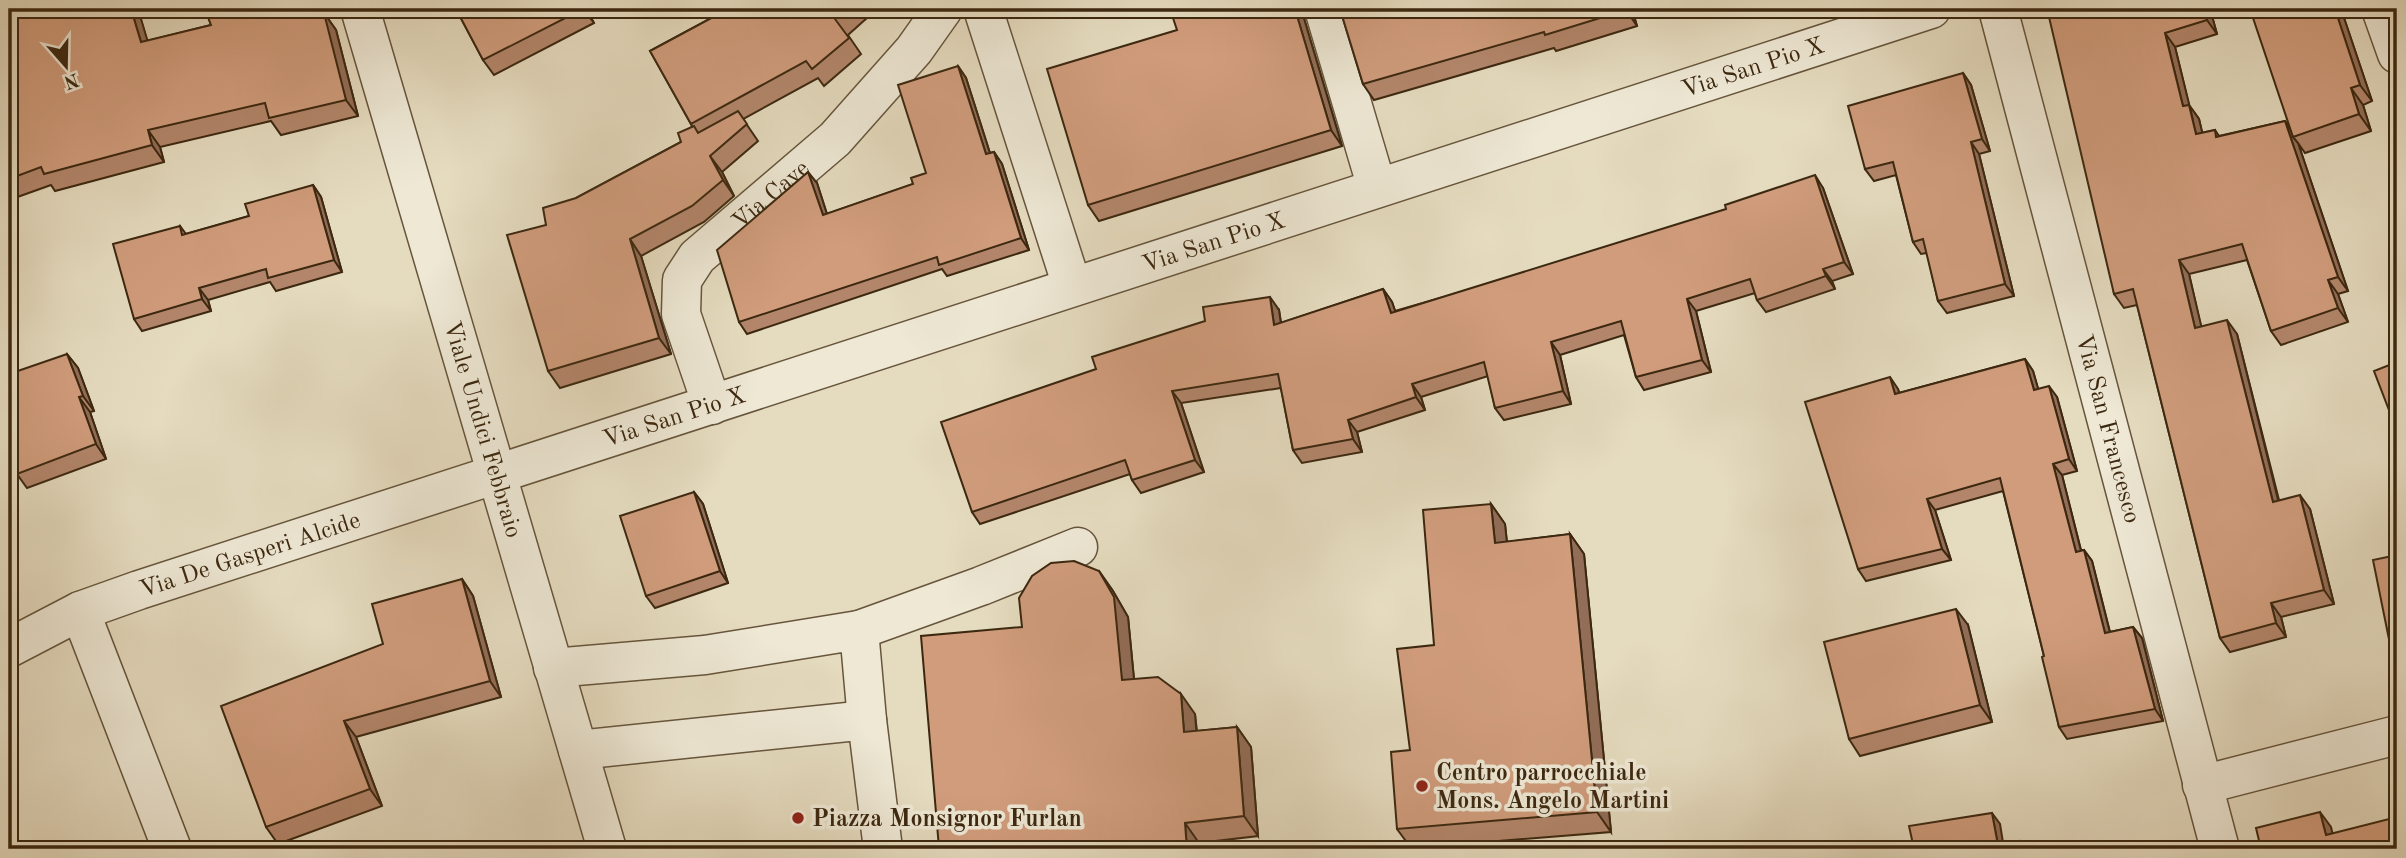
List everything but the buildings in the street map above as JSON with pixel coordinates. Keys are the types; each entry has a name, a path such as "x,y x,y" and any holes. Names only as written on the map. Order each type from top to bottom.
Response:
{"street":[{"name":"Viale Undici Febbraio","path":"360,9 607,849"},
{"name":"Via Cave","path":"712,405 681,314 682,281 697,257 835,139 914,50 943,9"},
{"path":"983,9 1072,286"},
{"path":"1324,9 1377,188"},
{"name":"Via San Pio X","path":"496,473 1931,9"},
{"name":"Via San Francesco","path":"1998,9 2220,849"},
{"path":"2382,9 2397,54"},
{"name":"Via De Gasperi Alcide","path":"9,648 80,611 496,473"},
{"path":"553,668 705,654 859,630 982,586 1078,547"},
{"path":"80,611 172,849"},
{"path":"859,630 883,849"},
{"path":"578,750 867,720"},
{"path":"2202,785 2397,735"}],"place":[{"name":"Centro parrocchiale Mons. Angelo Martini","path":"1422,786"},
{"name":"Piazza Monsignor Furlan","path":"798,818"}]}
